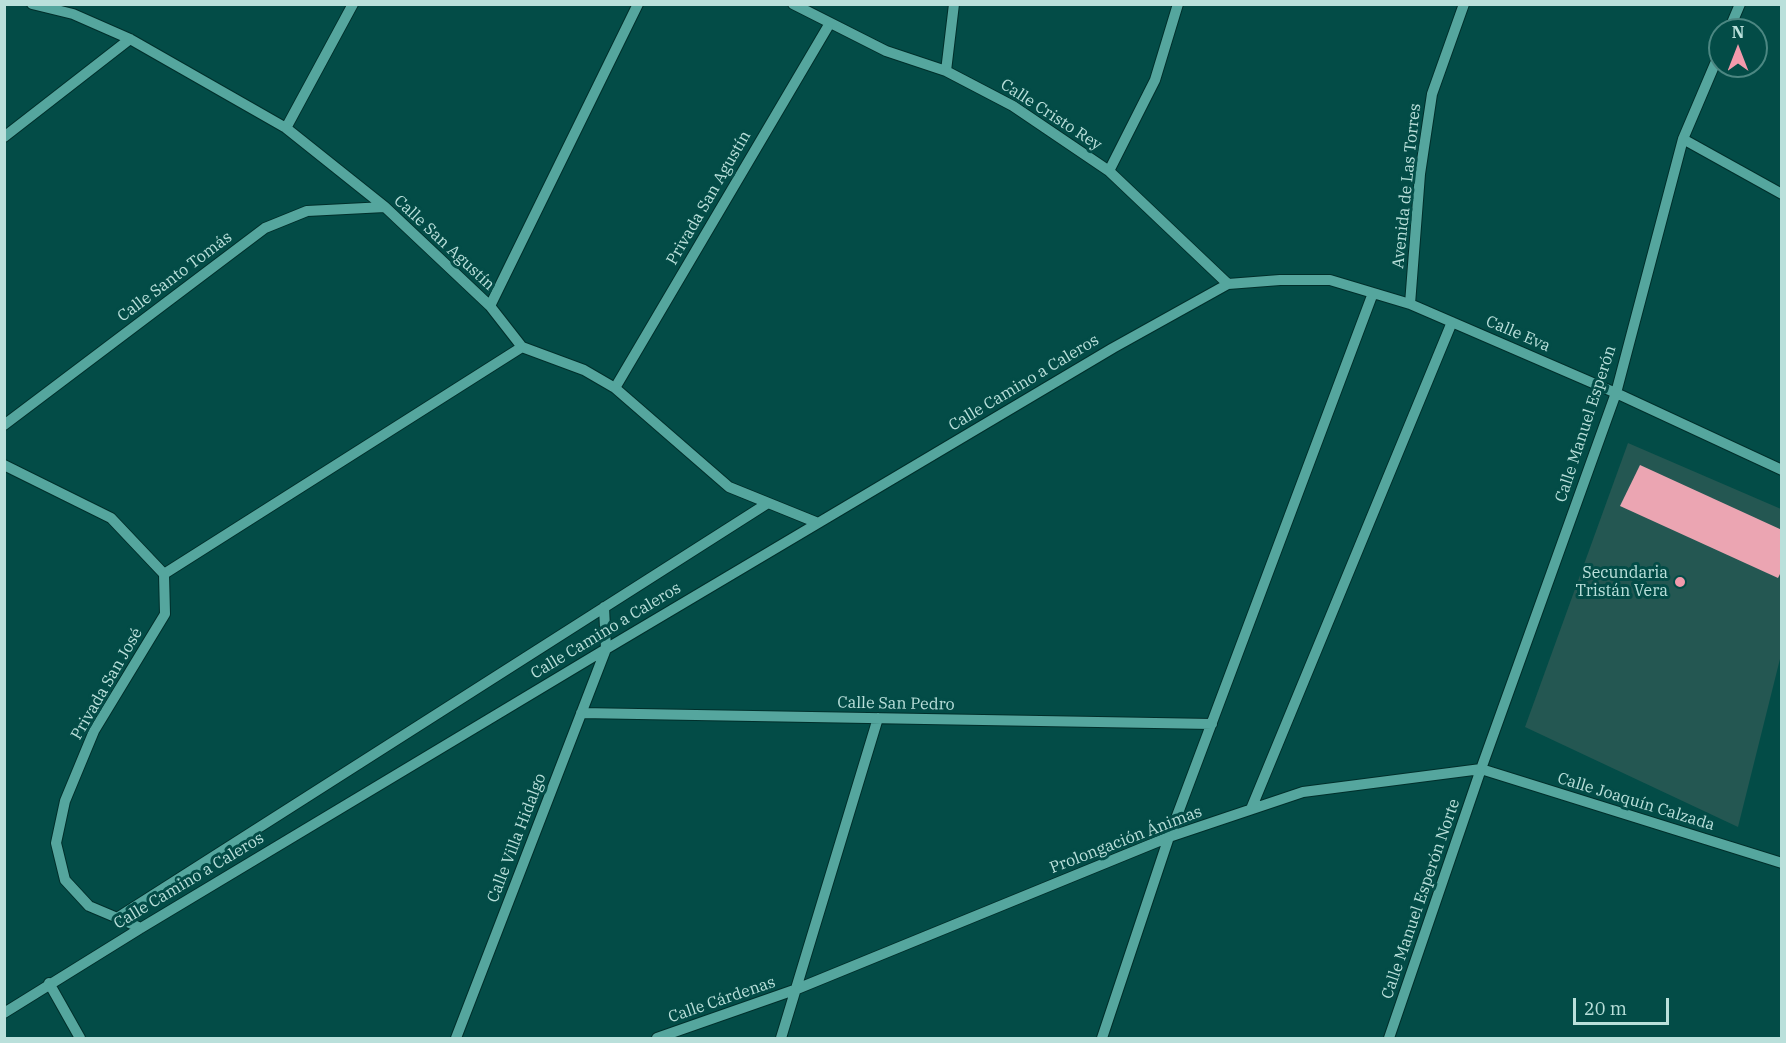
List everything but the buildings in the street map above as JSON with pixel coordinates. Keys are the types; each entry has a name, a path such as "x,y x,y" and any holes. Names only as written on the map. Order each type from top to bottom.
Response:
{"street":[{"name":"Calle San Agustín","path":"32,4 64,8 130,39 286,128 385,207 490,306 522,347"},
{"path":"286,128 353,4"},
{"path":"490,306 638,4"},
{"name":"Calle Cristo Rey","path":"793,4 886,51 946,71 1013,106 1109,171 1228,284"},
{"path":"946,71 954,4"},
{"path":"1109,171 1155,80 1178,4"},
{"name":"Avenida de Las Torres","path":"1410,304 1420,174 1432,94 1464,4"},
{"path":"1734,18 1740,4"},
{"name":"Privada San Agustín","path":"615,388 830,23"},
{"path":"4,137 130,39"},
{"name":"Calle Manuel Esperón","path":"1481,769 1616,393 1683,139 1709,78"},
{"path":"1683,139 1782,194"},
{"name":"Calle Santo Tomás","path":"4,425 266,228 307,211 385,207"},
{"name":"Calle Eva","path":"1228,284 1280,280 1330,280 1410,304 1616,393 1782,470"},
{"name":"Calle Camino a Caleros","path":"4,1013 49,983 606,649 1113,348 1228,284"},
{"path":"1102,1038 1169,837 1373,293"},
{"path":"1251,809 1452,322"},
{"path":"4,465 111,518 164,574 522,347 584,370 615,388 729,488 818,523"},
{"path":"117,918 768,503"},
{"name":"Privada San José","path":"117,918 89,906 65,880 56,843 65,801 94,731 165,614 164,574"},
{"path":"604,607 606,649"},
{"name":"Calle Villa Hidalgo","path":"456,1038 606,649"},
{"name":"Calle San Pedro","path":"581,713 1212,724"},
{"path":"780,1038 797,989 878,718"},
{"name":"Prolongación Ánimas","path":"797,989 1169,837 1303,792 1481,769"},
{"name":"Calle Joaquín Calzada","path":"1481,769 1782,863"},
{"name":"Calle Manuel Esperón Norte","path":"1389,1038 1481,769"},
{"path":"117,918 141,928"},
{"path":"49,983 80,1038"},
{"name":"Calle Cárdenas","path":"657,1038 797,989"}],"shaded area":[{"name":"Secundaria Tristán Vera","path":"1628,443 1781,509 1781,655 1738,827 1525,727"}],"place":[{"name":"Secundaria Tristán Vera","path":"1680,582"}]}
